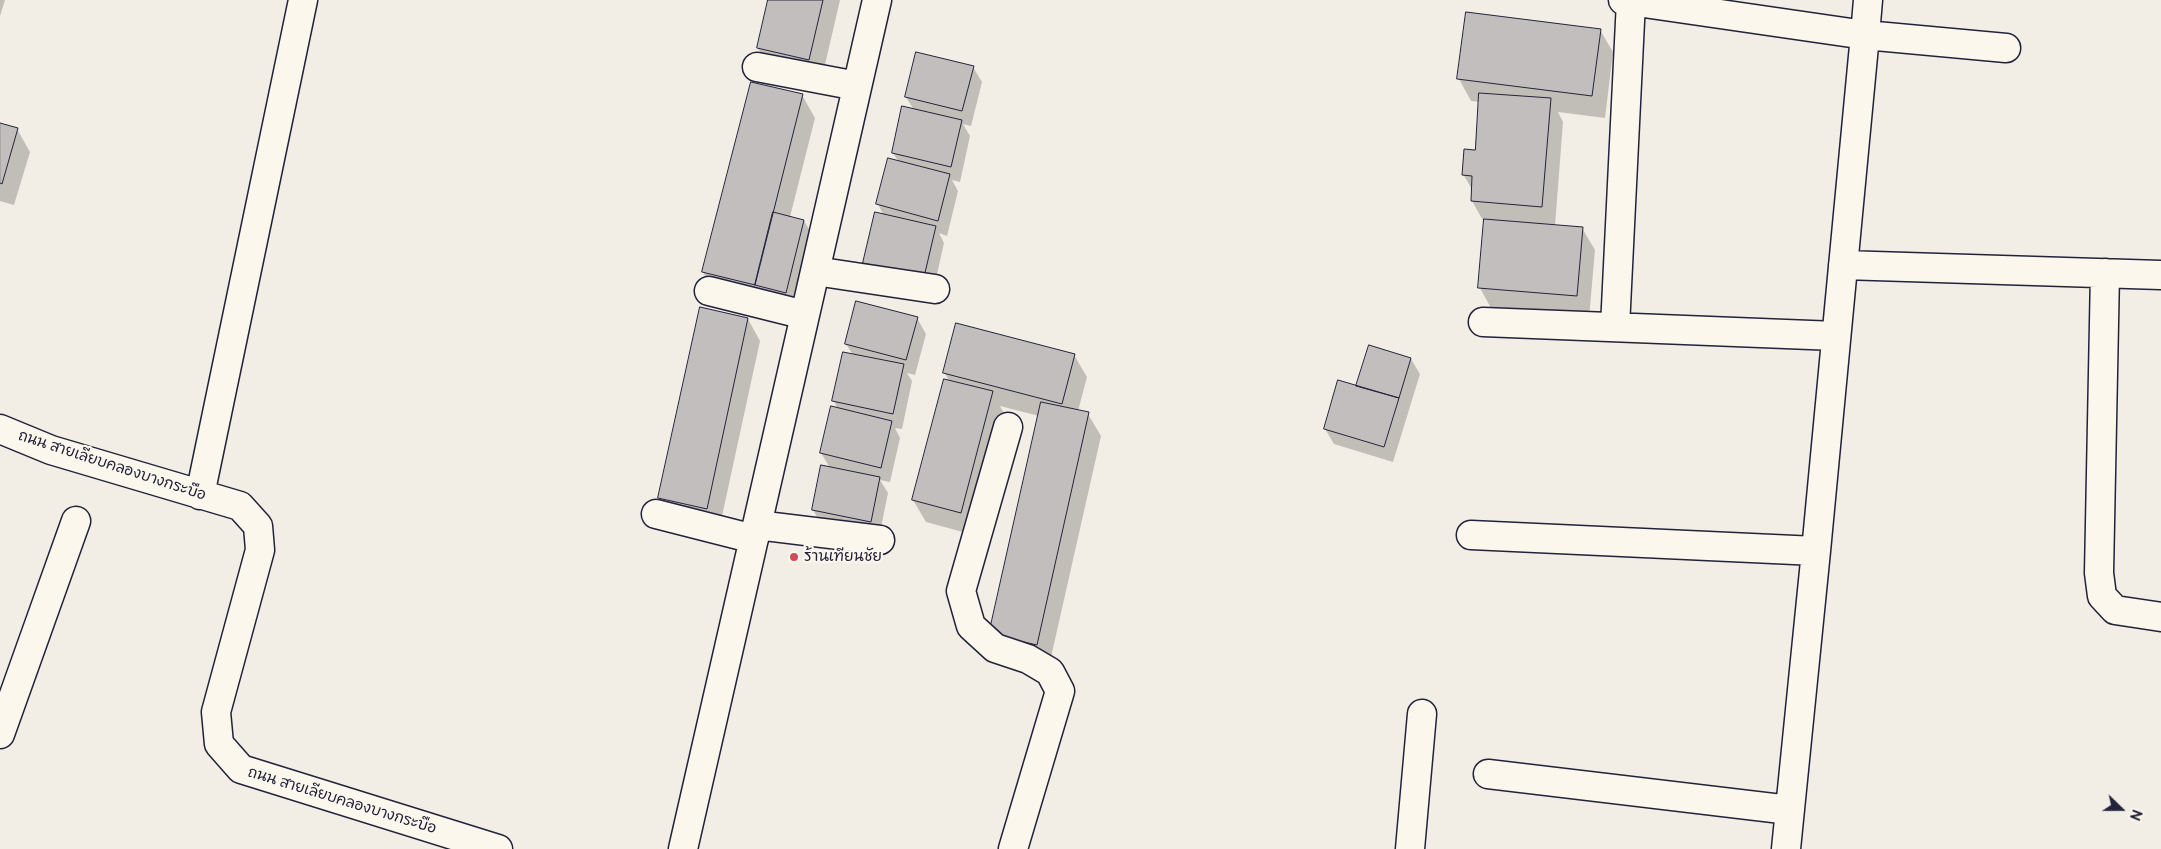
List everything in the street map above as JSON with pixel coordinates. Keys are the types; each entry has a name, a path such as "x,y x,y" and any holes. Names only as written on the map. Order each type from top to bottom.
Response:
{"street":[{"path":"200,495 302,0"},
{"path":"683,849 877,0"},
{"path":"1786,849 1868,0"},
{"path":"1615,327 1627,1 1865,35 2006,48"},
{"path":"757,67 857,86"},
{"path":"1843,265 2161,275"},
{"path":"815,271 935,289"},
{"path":"2105,273 2099,573 2102,596 2115,610 2161,617"},
{"path":"709,291 805,315"},
{"path":"1483,322 1836,336"},
{"path":"1008,426 961,591 971,626 995,648 1028,659 1050,672 1060,691 1013,849"},
{"name":"ถนน สายเลียบคลองบางกระบือ","path":"0,429 51,450 240,506 258,526 260,550 216,712 219,744 241,769 498,849"},
{"path":"656,514 755,532 880,540"},
{"path":"0,734 76,521"},
{"path":"1470,535 1816,551"},
{"path":"1410,849 1422,714"},
{"path":"1488,774 1790,810"}],"building":[{"path":"768,0 823,0 809,60 757,48"},
{"path":"1466,12 1601,29 1592,96 1457,79"},
{"path":"916,52 974,66 962,111 905,97"},
{"path":"751,82 803,94 755,285 702,272"},
{"path":"1479,93 1551,98 1542,207 1471,201 1472,176 1462,175 1464,149 1475,150"},
{"path":"902,106 962,120 951,167 892,153"},
{"path":"0,123 18,128 2,184 0,183"},
{"path":"888,158 950,174 938,221 876,204"},
{"path":"773,212 804,220 786,293 755,285"},
{"path":"875,212 936,226 924,277 863,263"},
{"path":"1484,219 1583,227 1577,296 1478,288"},
{"path":"856,301 918,317 906,360 845,344"},
{"path":"700,307 748,318 707,509 658,498"},
{"path":"956,323 1075,354 1062,404 943,373"},
{"path":"1369,345 1411,358 1399,398 1356,386"},
{"path":"843,352 904,364 893,414 832,401"},
{"path":"944,379 993,391 961,513 912,500"},
{"path":"1338,380 1399,398 1384,447 1324,429"},
{"path":"1041,402 1089,412 1037,645 989,634"},
{"path":"831,406 892,421 881,468 820,453"},
{"path":"821,465 880,477 871,522 812,510"}],"place":[{"name":"ร้านเทียนชัย","path":"794,557"}]}
